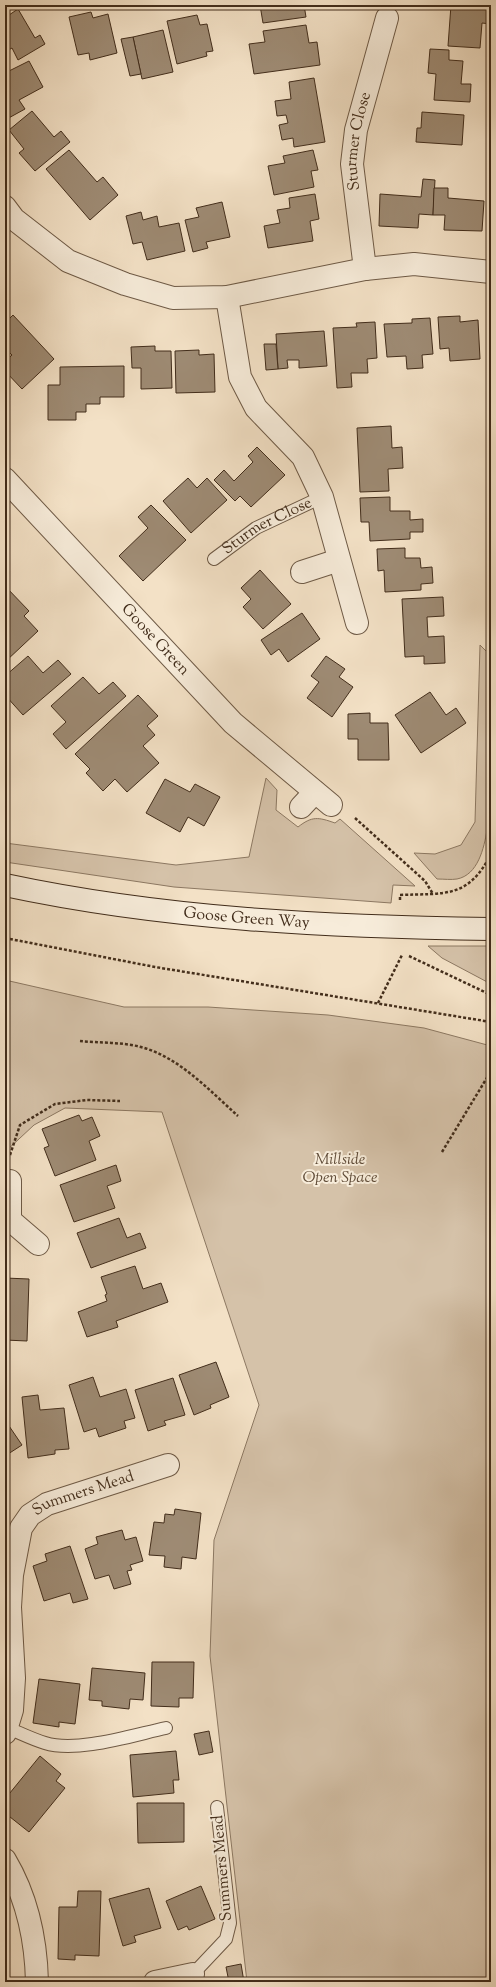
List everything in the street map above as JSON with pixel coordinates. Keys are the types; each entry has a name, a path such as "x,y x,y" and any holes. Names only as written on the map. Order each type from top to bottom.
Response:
{"street":[{"name":"Sturmer Close","path":"365,269 353,157 356,130 387,18"},
{"path":"5,207 14,218 68,261 125,284 173,298 227,297 365,269 414,264 489,271"},
{"name":"Sturmer Close","path":"227,297 240,377 256,408 303,457 322,497 357,623"},
{"name":"Goose Green","path":"5,479 233,723 315,801"},
{"path":"302,572 339,560"},
{"name":"Goose Green Way","path":"5,885 104,902 225,918 399,928 491,929"},
{"path":"8,1180 7,1221 38,1244"},
{"name":"Summers Mead","path":"6,1730 12,1710 14,1678 10,1599 12,1575 21,1528 30,1515 48,1504 168,1465"},
{"path":"5,1860 16,1878 28,1912 36,1959 37,1982"},
{"name":"Summers Mead","path":"155,1982 193,1974"}],"lane":[{"name":"Sturmer Close","path":"214,559 256,528 322,497"},
{"path":"6,1730 46,1744 84,1746 166,1728"},
{"name":"Summers Mead","path":"193,1974 226,1938 230,1922 217,1807"}],"path":[{"path":"489,271 491,360"},
{"path":"315,801 349,812 425,881 433,894"},
{"path":"399,928 400,895 451,892 469,884 483,870 491,854"},
{"path":"5,938 155,967 491,1022"},
{"path":"378,1003 403,953 491,995"},
{"path":"80,1041 141,1047 173,1062 207,1088 238,1116"},
{"path":"442,1152 491,1071"},
{"path":"8,1180 10,1154 20,1125 55,1104 87,1100 120,1101"}],"green space":[{"path":"480,645 488,653 486,837 479,860 470,872 457,879 437,879 414,853 435,854 461,845 475,822"},
{"path":"266,778 277,790 276,810 298,827 311,819 320,819 335,823 340,819 415,886 393,885 391,903 174,887 5,862 5,843 176,865 249,857"},
{"path":"428,946 491,946 491,984 442,958"},
{"name":"Millside Open Space","path":"5,980 124,1007 208,1007 328,1015 424,1028 491,1046 491,1982 247,1982 210,1656 214,1540 259,1405 162,1112 65,1108 34,1125 5,1152"}],"building":[{"path":"260,5 304,5 306,17 263,23"},
{"path":"451,5 491,5 491,24 482,23 480,48 448,46"},
{"path":"5,9 9,15 18,9 35,38 40,35 45,44 18,60 12,48 5,52"},
{"path":"91,12 93,18 108,14 117,53 90,60 89,53 78,55 69,17"},
{"path":"197,15 200,25 207,24 213,51 206,52 207,56 177,64 167,21"},
{"path":"306,25 309,43 317,42 320,65 254,74 249,44 265,42 263,31"},
{"path":"163,30 173,72 142,79 133,37"},
{"path":"133,37 141,74 130,76 121,39"},
{"path":"430,49 449,50 449,60 463,61 461,84 471,84 470,102 434,100 436,74 428,73"},
{"path":"29,61 43,87 19,100 25,109 5,120 5,73"},
{"path":"314,78 325,142 294,147 293,138 282,140 279,125 288,123 286,115 277,116 275,101 291,99 289,82"},
{"path":"32,111 54,137 61,131 70,142 35,171 19,153 24,149 9,130"},
{"path":"422,112 464,115 462,145 416,142 417,128 421,128"},
{"path":"69,150 97,182 103,177 118,195 90,220 46,169"},
{"path":"313,150 318,170 311,171 314,187 274,195 268,166 285,163 283,156"},
{"path":"423,179 435,180 433,215 419,214 418,228 379,226 380,194 421,197"},
{"path":"434,188 448,188 448,198 484,201 482,231 444,230 445,215 433,215"},
{"path":"315,194 319,219 310,221 313,241 268,248 264,226 280,223 277,210 290,208 289,198"},
{"path":"222,202 230,237 206,242 208,248 193,252 185,220 199,217 196,208"},
{"path":"141,212 143,220 157,216 159,227 179,223 185,251 147,260 142,242 133,244 126,216"},
{"path":"13,315 54,359 22,389 5,371 5,362 12,355 5,348 5,323"},
{"path":"460,316 460,322 478,320 480,359 450,361 449,348 440,349 438,317"},
{"path":"430,318 433,354 422,355 423,368 407,369 406,356 387,357 384,324 412,323 412,319"},
{"path":"375,322 377,358 367,359 368,373 351,373 352,387 337,388 333,328 357,327 356,323"},
{"path":"324,331 327,366 299,368 299,360 287,360 288,368 278,369 276,334"},
{"path":"264,344 276,344 278,369 266,370"},
{"path":"155,346 155,351 171,351 172,388 141,389 141,368 132,368 131,347"},
{"path":"199,350 199,355 214,354 215,392 176,393 175,351"},
{"path":"124,366 124,397 100,397 100,404 86,404 86,412 76,412 76,420 48,420 48,385 60,385 60,367"},
{"path":"391,426 392,448 402,447 403,468 388,469 389,491 360,492 357,428"},
{"path":"257,447 285,475 251,507 240,496 235,501 214,480 224,470 234,481 253,462 248,456"},
{"path":"188,478 197,488 207,478 227,500 191,533 163,501"},
{"path":"390,497 390,511 410,511 410,520 423,519 423,532 410,532 410,539 370,541 369,522 361,522 360,498"},
{"path":"151,505 186,540 143,581 119,556 148,528 138,517"},
{"path":"405,548 405,558 420,558 421,568 432,567 433,583 421,584 421,590 385,592 384,570 378,571 377,549"},
{"path":"260,570 291,604 263,629 243,607 251,599 241,588"},
{"path":"5,586 29,611 24,616 38,631 6,661"},
{"path":"443,597 444,616 427,617 428,637 444,636 445,663 424,664 424,656 405,657 402,599"},
{"path":"302,613 320,639 288,662 279,649 271,655 261,640"},
{"path":"28,656 43,673 58,660 71,674 23,715 5,695 5,676"},
{"path":"326,656 345,669 339,677 353,687 332,717 307,698 319,682 311,676"},
{"path":"83,677 99,694 113,682 126,696 66,749 53,734 66,722 51,706"},
{"path":"430,692 446,715 456,708 466,723 421,753 395,715"},
{"path":"138,695 158,716 147,726 155,735 143,746 159,763 127,792 115,779 103,791 86,773 90,769 75,754"},
{"path":"370,713 370,723 388,723 389,760 358,760 358,739 348,739 348,714"},
{"path":"165,779 190,792 195,784 220,797 204,826 188,817 180,832 146,813"},
{"path":"79,1115 82,1121 92,1117 100,1136 89,1141 96,1160 55,1176 44,1148 49,1146 42,1129"},
{"path":"116,1165 121,1181 107,1186 115,1208 74,1222 60,1185"},
{"path":"119,1218 127,1238 140,1233 146,1248 91,1268 77,1233"},
{"path":"135,1266 143,1289 161,1283 168,1302 116,1321 118,1327 87,1337 78,1312 107,1301 105,1295 107,1294 101,1277"},
{"path":"5,1278 29,1279 27,1341 5,1340"},
{"path":"216,1362 229,1397 210,1405 211,1408 194,1415 179,1375"},
{"path":"93,1377 100,1397 126,1389 135,1418 124,1421 126,1428 99,1437 96,1428 84,1432 69,1385"},
{"path":"173,1378 185,1415 164,1421 166,1425 148,1431 135,1390"},
{"path":"38,1395 40,1410 64,1408 69,1449 55,1450 55,1454 28,1458 22,1397"},
{"path":"5,1420 22,1445 5,1456"},
{"path":"175,1509 201,1513 196,1559 182,1557 181,1569 164,1567 165,1556 149,1555 154,1522 164,1523 165,1514 174,1515"},
{"path":"122,1530 125,1540 136,1537 143,1561 130,1565 132,1570 127,1571 131,1584 114,1589 109,1575 95,1579 85,1549 98,1544 96,1537"},
{"path":"70,1546 88,1599 73,1603 70,1593 44,1601 33,1566 47,1561 45,1554"},
{"path":"152,1662 194,1662 193,1698 179,1698 179,1707 151,1706"},
{"path":"92,1668 145,1673 143,1700 130,1699 129,1709 102,1706 102,1701 89,1700"},
{"path":"39,1679 80,1684 75,1724 59,1722 59,1727 33,1723"},
{"path":"209,1731 213,1752 199,1755 194,1734"},
{"path":"176,1751 179,1780 173,1780 174,1793 133,1797 130,1755"},
{"path":"40,1756 61,1774 56,1781 65,1788 29,1832 5,1813 5,1799"},
{"path":"137,1803 184,1803 184,1842 138,1843"},
{"path":"201,1886 215,1919 189,1930 187,1926 178,1930 166,1901"},
{"path":"149,1888 161,1928 134,1936 136,1942 123,1946 109,1899"},
{"path":"78,1891 101,1891 99,1956 75,1955 75,1960 58,1959 59,1907 77,1907"},
{"path":"241,1964 244,1982 229,1982 226,1967"}]}
